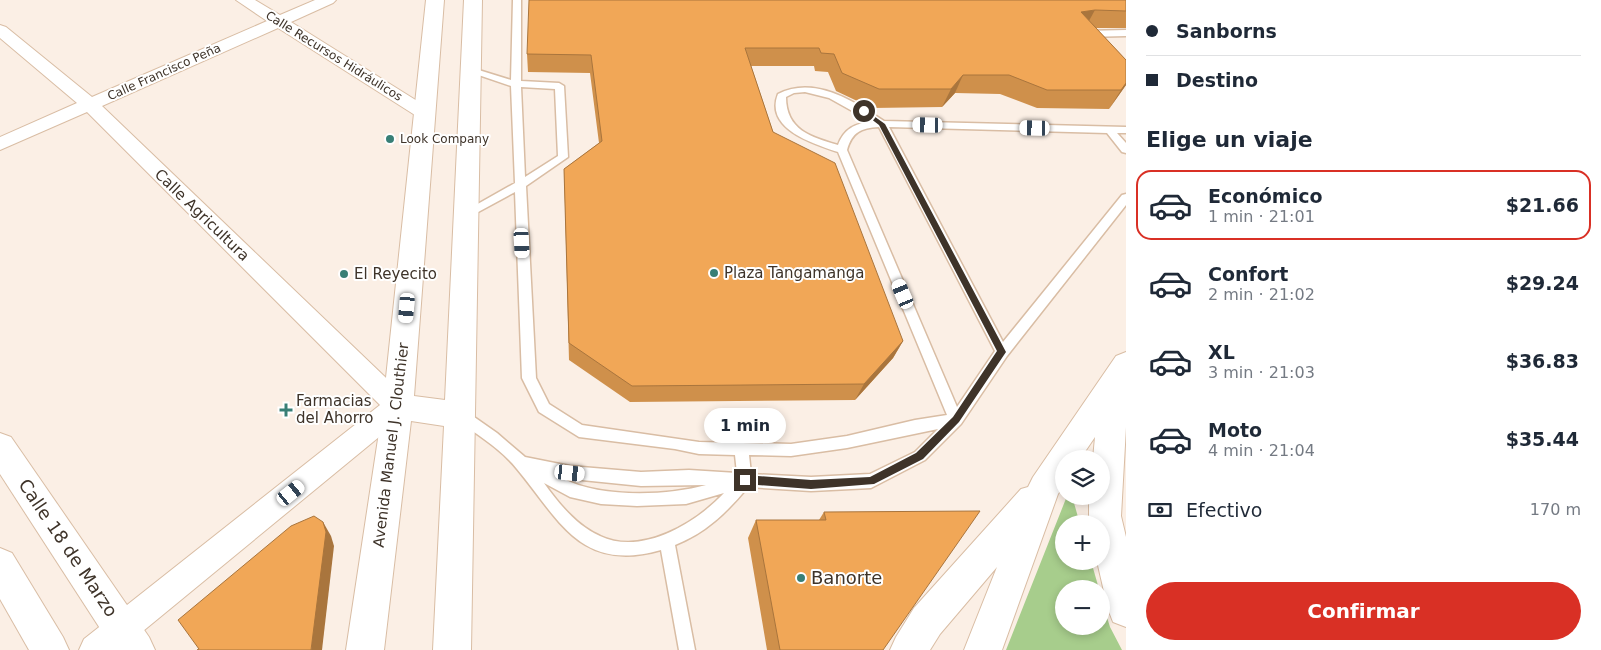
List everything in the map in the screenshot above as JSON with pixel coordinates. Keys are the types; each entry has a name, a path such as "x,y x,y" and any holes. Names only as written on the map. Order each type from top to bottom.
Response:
{"main road":[{"name":"Avenida Manuel J. Clouthier","path":"365,650 398,406 435,0"},
{"path":"452,650 469,70 473,0"},
{"path":"909,650 927,621 1044,487 1120,372"},
{"path":"1120,372 1104,516 1126,609"},
{"path":"398,406 460,415"},
{"name":"Calle 18 de Marzo","path":"0,447 129,640"},
{"path":"983,650 1044,487"},
{"path":"0,565 50,650"}],"street":[{"name":"Calle Recursos Hidráulicos","path":"244,0 280,21 424,114"},
{"name":"Calle Francisco Peña","path":"0,144 328,0"},
{"name":"Calle Agricultura","path":"0,30 89,104 398,406"},
{"path":"95,650 129,640 398,406"}],"lane":[{"path":"517,0 516,84 529,378 544,408 579,430 699,448 741,450 791,450 847,442 915,426 956,420"},
{"path":"1091,40 1085,34 1126,33"},
{"path":"465,214 520,186 563,157 559,86 516,84 469,70"},
{"path":"842,150 807,139 793,130 784,119 780,105 781,96 787,91 799,89 815,91 848,102 882,124 1002,352"},
{"path":"956,420 842,150 845,137 852,129 864,125 882,124 1126,130"},
{"path":"1109,129 1126,150"},
{"path":"521,463 600,476 811,484 871,481 920,456 956,420 1002,352 1126,198"},
{"path":"460,415 492,437 521,463 554,508 570,524 594,542 612,547 637,548 667,541 701,523 725,503 745,480 741,450"},
{"path":"521,463 570,490 601,497 686,497 745,480"},
{"path":"667,541 687,650"}],"green space":[{"path":"1063,505 1075,505 1077,515 1059,515"},
{"path":"1055,526 1055,570 1094,570 1096,580 1055,580 1055,635 1110,635 1110,627 1122,650 1006,650"}],"building":[{"name":"Plaza Tangamanga","path":"529,0 1126,0 1126,11 1095,10 1081,12 1126,60 1126,83 1121,90 1047,90 1009,75 963,75 951,89 879,89 842,73 834,54 821,53 819,48 745,48 773,132 835,163 903,341 864,384 632,386 569,343 564,169 602,141 591,55 527,54"},
{"path":"980,511 883,650 780,650 756,520 826,520 824,512"},
{"path":"314,516 323,522 326,532 311,650 197,650 199,649 178,620 291,526"}],"place":[{"name":"Look Company","path":"390,139"},
{"name":"Plaza Tangamanga","path":"714,273"},
{"name":"El Reyecito","path":"344,274"},
{"name":"Farmacias del Ahorro","path":"286,410"},
{"name":"Banorte","path":"801,578"}],"route":[{"path":"745,480 811,484 871,481 920,456 956,420 1002,352 882,124 864,111"}]}
